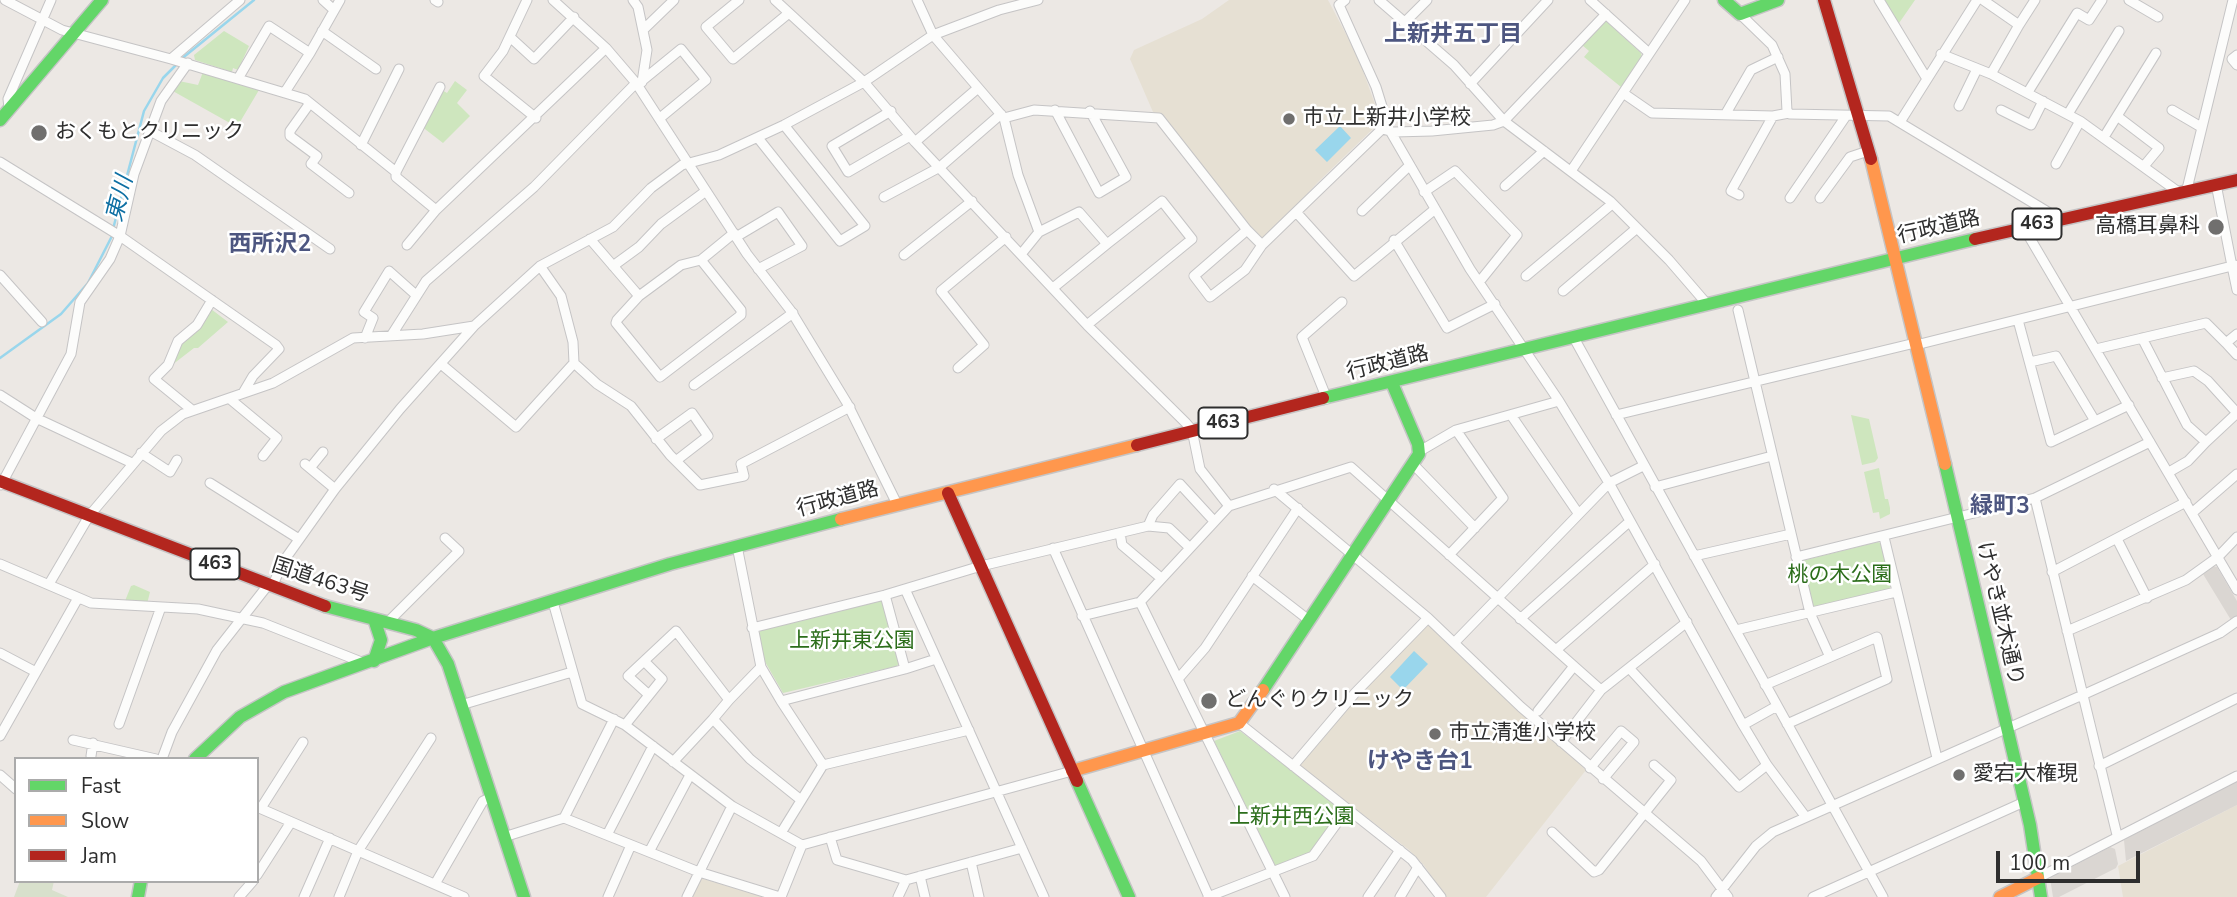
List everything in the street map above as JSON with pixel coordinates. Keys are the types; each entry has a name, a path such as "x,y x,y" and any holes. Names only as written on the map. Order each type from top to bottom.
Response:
{"main road":[{"path":"0,120 102,0"},
{"path":"1724,0 1740,14 1772,1"},
{"name":"けやき並木通り","path":"1824,0 1860,117 1897,258 2024,802 2041,897"},
{"name":"行政道路","path":"554,602 670,564 1192,430 2060,219 2237,180"},
{"path":"1072,771 1239,723 1310,621 1420,451 1392,383"},
{"name":"国道463号","path":"1,484 270,586 433,638"},
{"path":"948,493 1129,897"},
{"name":"463","path":"197,757 220,733 260,704 284,692 433,638 554,602"},
{"path":"369,663 381,640 374,619"},
{"path":"433,638 442,650 524,897"},
{"path":"2000,897 2038,878"}],"street":[{"path":"5,0 44,22 285,92 310,103 396,172"},
{"path":"9,109 8,99 44,22 51,0"},
{"path":"1,484 71,354 80,302 110,259 134,174 161,101 180,61 240,0"},
{"path":"323,0 334,10"},
{"path":"285,92 340,0"},
{"path":"527,0 510,37 484,76 536,118"},
{"path":"553,0 574,17 640,84 735,235 793,313 850,408 897,504"},
{"path":"633,0 638,7 647,50 640,84"},
{"path":"643,30 674,0"},
{"path":"739,0 706,27 733,59 789,13"},
{"path":"775,0 864,82 912,139 1022,253 1052,288 1192,430 1200,469 1229,506"},
{"path":"917,0 933,35 1002,116 1018,175 1040,232"},
{"path":"163,757 172,732 217,650 270,586 335,489 400,409 474,326 540,266 613,227 651,188 689,163 719,155 784,125 864,82 933,35 999,10 1038,0"},
{"path":"1380,0 1454,65 1504,121 1612,204 1708,306"},
{"path":"1404,23 1427,0"},
{"path":"1470,84 1548,0"},
{"path":"1590,0 1650,53"},
{"path":"1572,171 1685,0"},
{"path":"1879,0 1927,79"},
{"path":"1900,122 1977,0"},
{"path":"1983,0 2019,25"},
{"path":"1991,74 2035,0"},
{"path":"2028,92 2077,13 2089,20 2102,0"},
{"path":"2129,0 2158,17"},
{"path":"1941,54 1991,74 2068,114 2182,190 2222,51 2233,0"},
{"path":"1339,2 1376,88 1389,129 1434,210 1559,401 1655,564 1743,725 1767,765 1805,816"},
{"path":"1247,230 1194,276 1210,298 1245,270 1262,245 1382,129 1394,132 1432,131 1493,125 1504,121 1606,14"},
{"path":"1740,14 1767,40 1778,57 1785,74 1789,113"},
{"path":"510,37 534,60 574,17"},
{"path":"239,77 269,26 310,53"},
{"path":"2068,114 2119,31"},
{"path":"322,32 376,69"},
{"path":"407,245 436,210 536,118 606,48"},
{"path":"391,336 426,281 534,187 640,84 681,49 706,80 660,118"},
{"path":"2222,51 2235,60"},
{"path":"2104,137 2156,54"},
{"path":"1725,115 1751,70 1778,57"},
{"path":"361,145 399,69"},
{"path":"1959,106 1977,69"},
{"path":"436,210 396,177 396,172 440,87"},
{"path":"891,111 832,146 848,172 912,139 978,88"},
{"path":"1623,93 1652,113 1889,116 2060,219"},
{"path":"2001,110 2031,125 2043,101"},
{"path":"310,103 290,131 290,136 317,156 311,164 349,193"},
{"path":"884,197 940,167 1002,116 1034,110 1055,110 1159,118 1247,230 1262,245"},
{"path":"1055,110 1099,193 1126,177 1090,111"},
{"path":"2172,110 2201,127"},
{"path":"1739,195 1731,191 1773,116"},
{"path":"1790,198 1846,116"},
{"path":"2117,116 2159,148 2144,166"},
{"path":"2056,164 2080,121"},
{"path":"758,138 840,241 865,226 784,125"},
{"path":"150,131 195,155 330,249"},
{"path":"1505,186 1544,151"},
{"path":"1820,198 1850,157 1868,151"},
{"path":"0,162 116,233 278,349 253,376 243,393"},
{"path":"1362,211 1410,165"},
{"path":"1424,191 1455,171 1517,235 1479,281"},
{"path":"2216,184 2237,290"},
{"path":"613,266 639,247 661,224 706,191"},
{"path":"904,255 972,201"},
{"path":"1052,288 1162,201 1192,239 1087,325"},
{"path":"1526,276 1612,204"},
{"path":"1296,212 1354,276 1394,240 1434,210"},
{"path":"701,260 741,310 741,315 663,378 616,323 639,296 681,265 701,260 735,235 778,212 802,246 758,269"},
{"path":"1022,253 1040,232 1079,212 1107,244"},
{"path":"1563,291 1637,228"},
{"path":"2024,228 2237,590"},
{"path":"958,368 984,345 941,290 1006,237"},
{"path":"590,239 639,296"},
{"path":"1394,240 1447,328 1495,304"},
{"path":"540,266 561,296 573,342 574,363 597,384 631,406 656,439 703,486 744,475 741,464 850,408"},
{"path":"1616,415 1754,381 1970,334 2070,306 2234,266"},
{"path":"365,338 373,318 364,312 389,271 416,295"},
{"path":"0,275 42,322"},
{"path":"192,410 154,379 168,365 178,341 197,325 212,300"},
{"path":"1327,399 1302,337 1342,302"},
{"path":"1738,310 1810,613 1829,655"},
{"path":"694,385 793,313"},
{"path":"2018,320 2050,442 2129,405"},
{"path":"2096,349 2206,323 2237,355"},
{"path":"49,584 89,516 132,463 161,431 192,410 230,399 284,377 353,338 474,326"},
{"path":"2226,343 2237,334"},
{"path":"1574,338 1883,897"},
{"path":"2142,338 2187,425 2206,442"},
{"path":"2030,362 2056,356 2095,421"},
{"path":"441,364 516,427 574,363"},
{"path":"2162,378 2194,371 2208,381 2237,413 2188,461 2169,472"},
{"path":"0,395 36,418 132,463"},
{"path":"230,399 277,438 263,456"},
{"path":"1420,451 1456,430 1559,401"},
{"path":"656,439 692,413 708,436 677,460"},
{"path":"1511,415 1578,513"},
{"path":"1449,555 1503,498 1456,430"},
{"path":"1796,557 1957,519 2033,497 2150,442"},
{"path":"323,452 308,466 335,489"},
{"path":"141,453 170,472 177,460"},
{"path":"1655,487 1772,456"},
{"path":"1412,463 1475,528"},
{"path":"1455,642 1578,513 1609,484 1643,466"},
{"path":"1082,617 1140,602 1229,506 1274,489 1351,467 1601,690"},
{"path":"2193,513 2237,474"},
{"path":"210,483 299,539"},
{"path":"1148,526 1153,515 1180,484 1214,521"},
{"path":"1274,489 1428,618 1561,743 1701,861 1724,887 1728,897"},
{"path":"2033,497 2118,835"},
{"path":"2052,572 2186,502"},
{"path":"1178,679 1205,648 1298,508"},
{"path":"1520,619 1629,522"},
{"path":"752,628 885,595 981,565 1148,526 1168,528 1189,547"},
{"path":"1119,533 1122,545 1161,578"},
{"path":"1694,556 1791,534"},
{"path":"1884,537 1937,758"},
{"path":"2067,631 2186,580 2218,557 2237,537"},
{"path":"388,622 459,551 445,538"},
{"path":"2117,539 2147,598"},
{"path":"737,547 761,667 823,765"},
{"path":"1053,548 1209,897 1313,856 1347,809"},
{"path":"0,564 91,603 198,609 290,631 369,663"},
{"path":"1556,650 1655,564"},
{"path":"1252,576 1310,621"},
{"path":"905,589 1044,897"},
{"path":"1736,630 1896,592"},
{"path":"885,595 905,669"},
{"path":"0,736 78,598"},
{"path":"554,602 582,704 625,725 732,806 802,845 1072,771"},
{"path":"1140,602 1285,897"},
{"path":"119,724 161,607"},
{"path":"1293,766 1355,693 1428,618"},
{"path":"1716,897 1763,839 1805,816 2220,633 2237,621"},
{"path":"1561,743 1601,690 1687,622"},
{"path":"649,695 628,676 676,631 729,700"},
{"path":"1765,685 1829,655 1877,637 1887,678 1787,724"},
{"path":"0,653 36,672"},
{"path":"781,701 936,659"},
{"path":"625,725 662,679 644,661"},
{"path":"1538,711 1557,691 1563,678 1574,666"},
{"path":"673,762 761,667"},
{"path":"1629,668 1739,787 1767,765"},
{"path":"461,705 572,671"},
{"path":"2099,766 2237,698"},
{"path":"1743,725 1776,706"},
{"path":"564,817 614,719"},
{"path":"713,719 750,759 801,800"},
{"path":"1239,723 1399,850 1418,867 1436,894"},
{"path":"781,833 823,765 968,730"},
{"path":"1590,768 1621,731 1634,742 1603,779"},
{"path":"339,897 358,851 431,738"},
{"path":"73,740 148,757"},
{"path":"303,742 259,807 464,897"},
{"path":"91,756 93,743"},
{"path":"608,833 653,746"},
{"path":"1552,832 1594,872 1599,870 1671,780 1654,765"},
{"path":"0,775 14,787"},
{"path":"649,852 690,775"},
{"path":"2038,878 2237,776"},
{"path":"435,884 483,801 492,797"},
{"path":"1813,897 2024,802"},
{"path":"687,897 732,806"},
{"path":"504,837 564,817 699,872 780,897 802,845"},
{"path":"259,872 291,822"},
{"path":"830,837 836,860 906,880 1022,848"},
{"path":"304,897 330,838"},
{"path":"608,897 631,845"},
{"path":"1368,897 1399,850"},
{"path":"971,862 979,897"},
{"path":"1400,897 1418,867"},
{"path":"920,877 925,897"},
{"path":"898,897 906,880"},
{"path":"239,897 251,883"}],"shaded area":[{"path":"1229,0 1328,0 1358,57 1381,121 1318,182 1264,241 1236,211 1164,116 1153,112 1130,59 1134,50 1202,19"},
{"path":"2213,566 2217,567 2237,601 2237,616 2231,620 2203,574"},
{"name":"市立清進小学校","path":"1425,626 1430,626 1586,770 1486,897 1446,897 1423,864 1408,849 1301,767 1301,762 1359,696"},
{"path":"2237,781 2237,805 2126,861 2124,840"},
{"path":"2237,805 2237,897 2123,897 2118,866"},
{"path":"2110,847 2115,849 2118,864 2116,868 2059,897 2053,897 2050,878"},
{"path":"700,878 764,897 692,897"}],"green space":[{"path":"1883,0 1915,0 1897,26"},
{"path":"1602,22 1607,22 1641,53 1642,57 1621,87 1584,57 1589,51 1582,45"},
{"path":"224,31 249,46 238,70 233,68 232,72 195,60 194,55"},
{"path":"203,72 259,90 237,127 171,90 179,81 198,85"},
{"path":"455,81 467,90 457,103 470,116 443,143 421,126 442,90 447,93"},
{"path":"211,309 228,322 198,348 194,348 172,365 181,343"},
{"path":"1851,415 1869,419 1878,458 1875,462 1862,465"},
{"path":"1879,468 1885,499 1888,499 1890,508 1890,514 1880,519 1879,512 1873,513 1864,472"},
{"name":"桃の木公園","path":"1878,542 1882,544 1891,586 1889,589 1815,607 1812,605 1802,562"},
{"path":"131,586 150,592 147,604 125,601"},
{"name":"上新井東公園","path":"881,599 900,661 897,666 783,693 764,660 759,633 762,629"},
{"name":"上新井西公園","path":"1240,731 1339,807 1340,812 1309,853 1279,867 1275,865 1214,741"},
{"path":"19,883 54,883 52,890 68,897 14,897"}],"water":[{"path":"1340,126 1351,138 1327,162 1315,150"},
{"path":"1414,651 1428,664 1403,690 1390,677"}],"waterway":[{"name":"東川","path":"113,229 144,111 163,78 185,56 254,0"},
{"name":"東川","path":"0,358 61,314 88,283 112,236"}],"traffic: fast":[{"path":"0,120 102,0"},
{"path":"1724,0 1740,14 1778,0"},
{"path":"1323,398 1975,239"},
{"path":"1263,690 1419,454 1418,444 1392,383"},
{"path":"1945,464 2030,825 2041,897"},
{"path":"197,757 240,717 284,692 433,638 670,564 841,519"},
{"path":"325,606 416,630 433,638"},
{"path":"374,619 381,640 374,661"},
{"path":"433,638 448,664 524,897"},
{"path":"1077,781 1129,897"},
{"path":"138,897 141,883"}],"traffic: slow":[{"path":"1871,159 1945,464"},
{"path":"841,519 1137,445"},
{"path":"1072,771 1239,723 1263,690"},
{"path":"2000,897 2038,878"}],"traffic: jam":[{"path":"1824,0 1871,159"},
{"path":"1975,239 2237,180"},
{"path":"1137,445 1323,398"},
{"path":"0,481 325,606"},
{"path":"948,493 1077,781"}],"place":[{"name":"市立上新井小学校","path":"1289,119"},
{"name":"おくもとクリニック","path":"39,133"},
{"name":"高橋耳鼻科","path":"2216,227"},
{"name":"どんぐりクリニック","path":"1209,701"},
{"name":"市立清進小学校","path":"1435,734"},
{"name":"愛宕大権現","path":"1959,775"}],"district":[{"name":"上新井五丁目","path":"1453,35"},
{"name":"西所沢2","path":"270,245"},
{"name":"緑町3","path":"2000,507"},
{"name":"けやき台1","path":"1420,762"}]}
